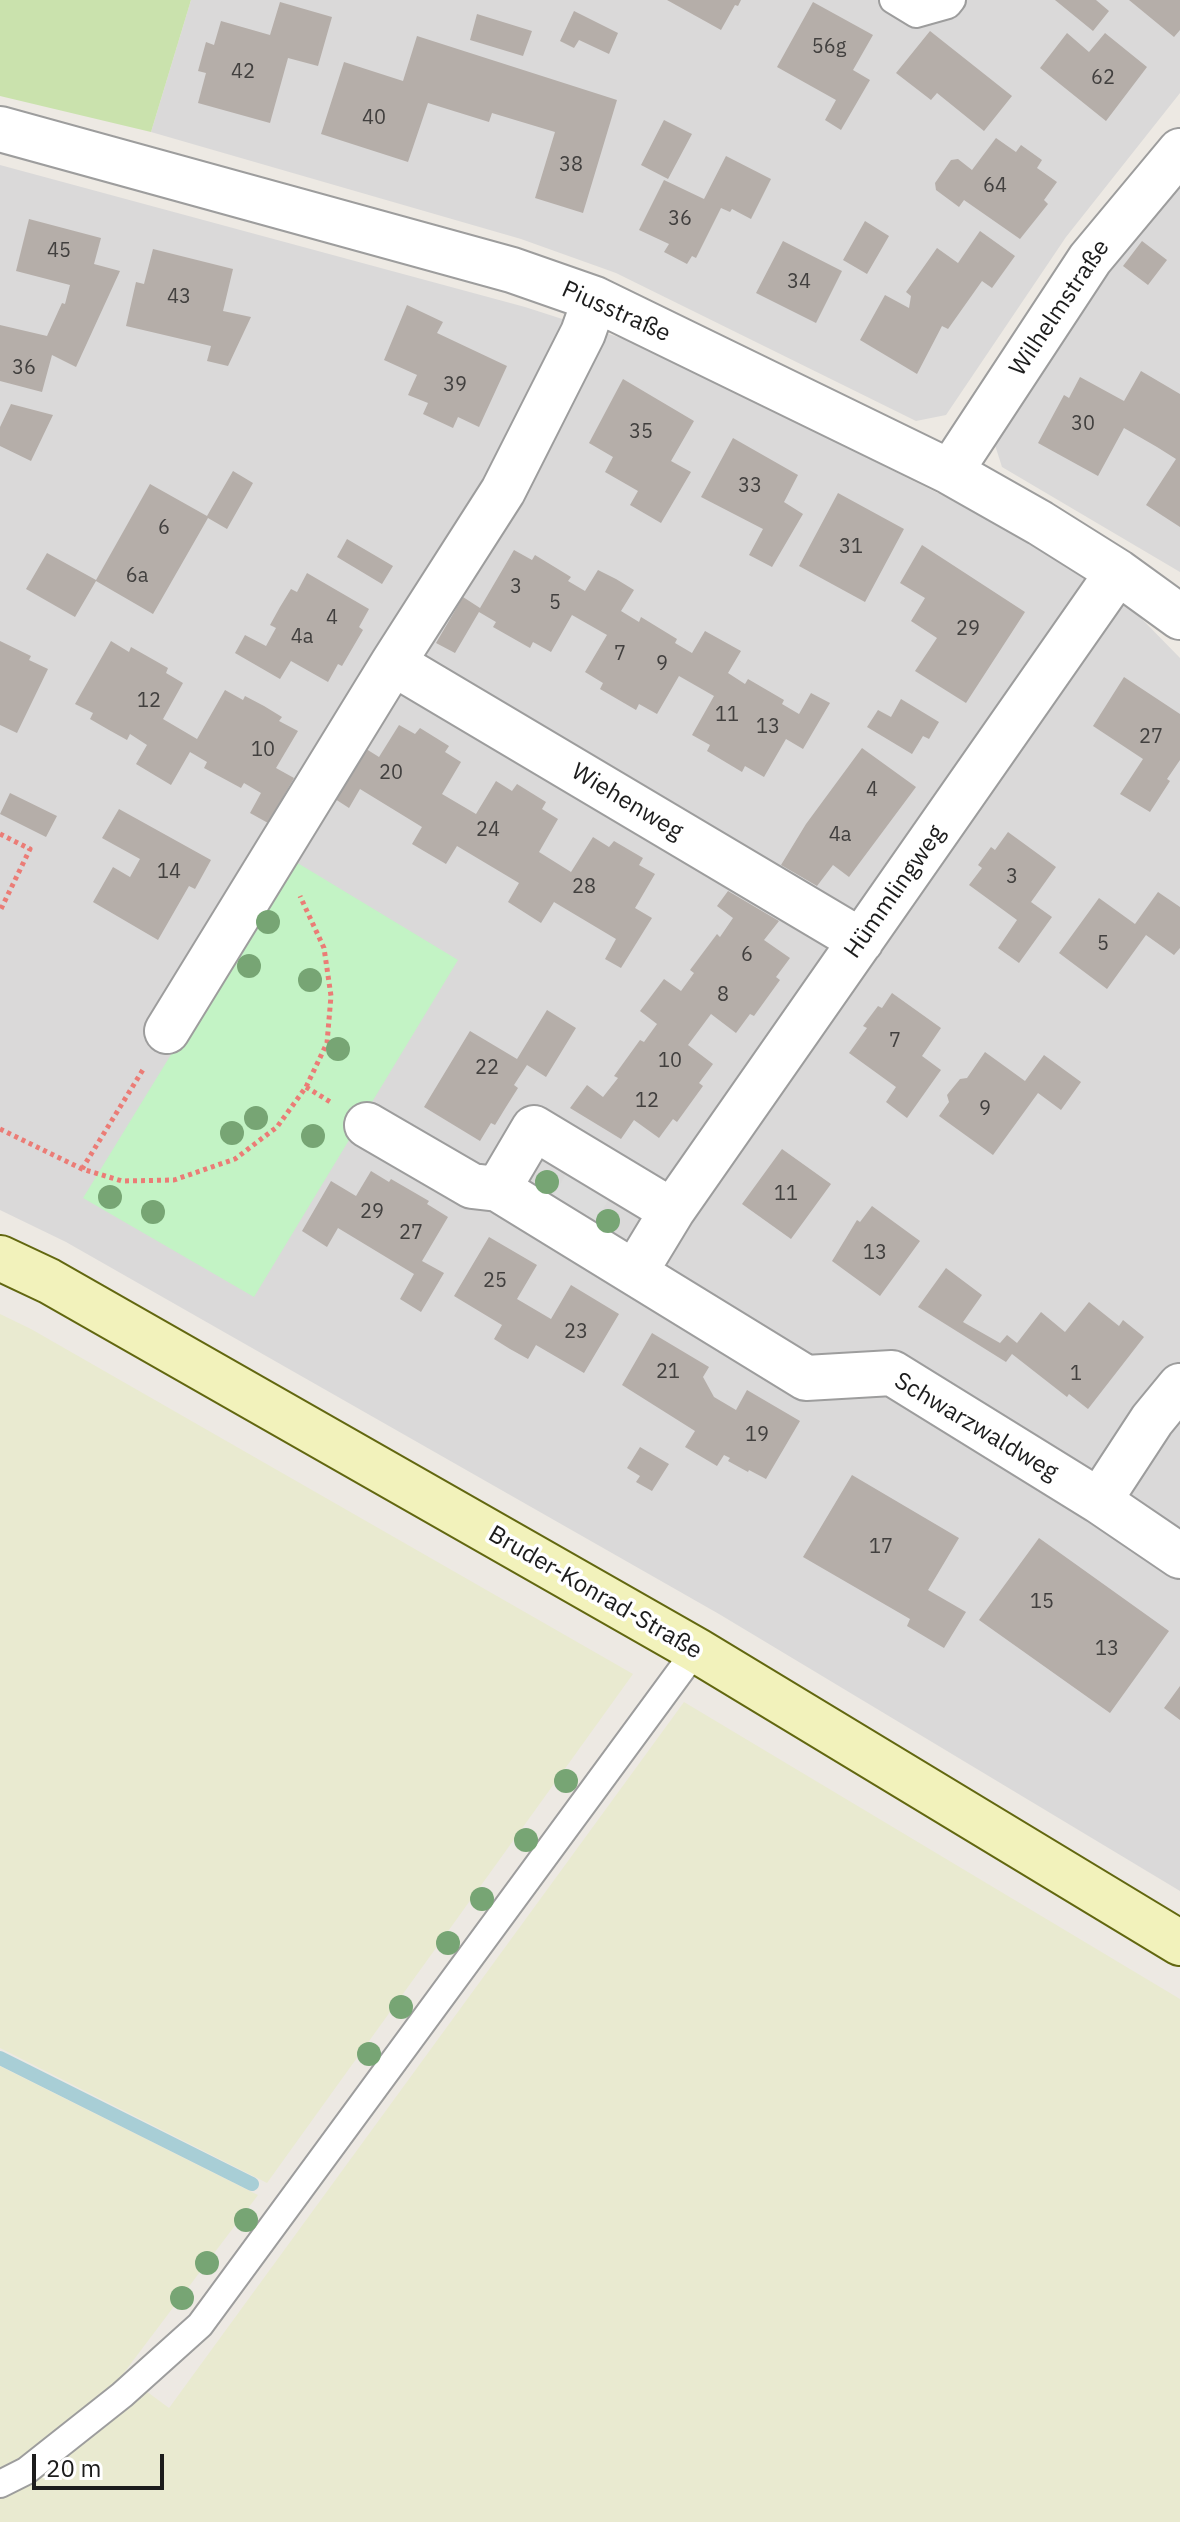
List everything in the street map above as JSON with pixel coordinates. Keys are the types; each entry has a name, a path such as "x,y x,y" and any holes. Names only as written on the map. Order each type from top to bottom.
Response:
{"street":[{"name":"Piusstraße","path":"0,129 512,270 595,299 950,472 1118,572 1180,617"},
{"name":"Wilhelmstraße","path":"950,472 1090,259 1180,151"},
{"path":"167,1031 393,663 503,491 583,333 595,299"},
{"name":"Hümmlingweg","path":"672,1211 1118,572"},
{"name":"Wiehenweg","path":"393,663 861,941"},
{"name":"Schwarzwaldweg","path":"367,1125 472,1186 498,1189 806,1378 892,1373 1099,1501 1180,1556"},
{"path":"498,1189 534,1128 672,1211 635,1272"},
{"name":"Bruder-Konrad-Straße","path":"0,1258 49,1281 696,1650 1180,1943"},
{"path":"1099,1501 1152,1420 1180,1386"}],"lane":[{"path":"893,0 916,14 948,5 952,0"},
{"path":"0,2484 26,2471 122,2395 200,2325 696,1650"}],"path":[{"path":"0,834 30,849 0,911"},
{"path":"0,1129 82,1169 122,1181 174,1180 235,1159 277,1127 306,1087 327,1043 331,996 324,948 302,898 270,863"},
{"path":"82,1169 167,1031"}],"shaded area":[{"path":"191,0 1180,0 1180,93 1066,237 946,415 916,421 616,273 521,239 151,132"},
{"path":"0,165 525,307 643,345 1031,540 1137,614 1180,658 1180,1891 719,1614 66,1242 0,1210"},
{"path":"1180,177 1180,572 1002,467 995,445 1105,274"},
{"path":"567,1172 609,1199 591,1229 549,1203"}],"green space":[{"path":"0,0 191,0 151,132 0,96"},
{"path":"291,859 458,960 254,1297 83,1198"},
{"path":"0,1314 633,1674 267,2183 0,2048"},
{"path":"684,1702 1180,1999 1180,2522 0,2522 0,2066 258,2195 123,2374 169,2408"}],"building":[{"path":"667,0 741,0 721,30"},
{"path":"1055,0 1096,0 1109,11 1093,31"},
{"path":"1129,0 1180,0 1180,30 1174,37"},
{"path":"280,2 332,17 318,66 288,58 270,123 198,103 206,73 198,71 206,42 214,45 221,21 270,35"},
{"path":"813,2 873,35 853,70 870,80 841,130 825,120 836,100 777,67"},
{"path":"574,11 618,33 609,54 579,40 574,48 560,41"},
{"path":"477,14 532,31 523,56 470,40"},
{"path":"930,31 1012,96 984,131 937,93 931,100 896,73"},
{"path":"1067,33 1089,52 1105,33 1147,67 1106,121 1040,68"},
{"path":"417,36 617,100 583,213 535,198 555,132 492,113 489,122 428,103 408,162 321,134 344,62 403,81"},
{"path":"664,120 692,134 668,179 641,165"},
{"path":"996,138 1016,152 1021,145 1042,160 1037,168 1057,182 1044,200 1048,204 1020,239 964,200 959,207 936,190 935,183 951,160 958,159 972,170"},
{"path":"726,156 771,179 751,219 732,209 730,212 721,208 696,258 692,256 687,264 664,252 669,244 639,230 664,180 704,199"},
{"path":"29,219 101,238 94,264 120,271 76,367 52,355 42,392 0,381 0,325 47,336 62,303 65,304 70,285 16,271"},
{"path":"865,221 889,236 867,274 843,260"},
{"path":"980,231 1015,256 992,288 982,281 948,329 942,326 917,374 860,340 885,295 909,308 911,296 906,292 937,248 958,263"},
{"path":"783,241 842,271 816,323 756,293"},
{"path":"1142,241 1167,260 1148,285 1123,266"},
{"path":"153,249 233,269 223,311 251,317 228,366 207,361 211,346 126,326 136,282 144,284"},
{"path":"407,305 443,322 437,333 507,366 479,427 458,417 453,428 423,414 428,403 408,395 417,375 384,360"},
{"path":"1141,371 1180,394 1180,527 1146,505 1176,459 1157,447 1124,428 1098,476 1038,443 1064,395 1069,398 1080,377 1124,401"},
{"path":"623,379 694,421 671,461 691,472 661,523 630,505 638,491 605,472 613,457 589,443"},
{"path":"11,404 53,415 31,461 0,446 0,427"},
{"path":"733,438 798,475 784,502 803,514 772,567 749,555 763,529 701,497"},
{"path":"233,471 253,483 227,529 208,518 153,614 96,581 75,617 26,589 47,553 96,580 150,484 207,516"},
{"path":"838,493 904,529 865,602 799,566"},
{"path":"347,539 393,566 382,584 337,557"},
{"path":"922,545 1025,612 966,703 915,671 937,638 911,621 925,598 900,583"},
{"path":"514,550 532,560 535,555 571,577 568,581 585,591 598,570 616,579 634,590 621,611 639,622 641,617 677,639 675,643 692,653 705,631 741,651 728,673 745,684 748,679 784,700 782,704 799,714 811,693 830,703 803,749 786,739 764,777 745,766 742,772 707,751 710,745 692,735 714,696 679,676 657,714 639,704 636,710 600,689 603,683 585,672 607,635 572,615 551,652 533,642 530,648 493,627 496,622 479,612 455,653 436,643 463,597 480,608"},
{"path":"307,573 369,609 359,627 363,630 342,666 338,664 328,682 291,661 280,679 235,653 245,635 266,646 276,628 270,625 280,607 291,589 297,592"},
{"path":"0,641 31,656 29,660 48,669 17,733 0,725"},
{"path":"111,641 129,652 131,647 168,668 166,673 183,683 163,719 197,739 225,690 243,700 245,696 264,706 282,717 279,721 298,731 276,768 294,778 268,823 250,813 261,793 244,783 241,788 204,768 207,762 190,752 171,785 136,764 147,745 130,734 127,740 109,730 90,719 93,713 75,704"},
{"path":"1124,677 1180,714 1180,760 1150,812 1120,794 1143,759 1093,726"},
{"path":"901,699 939,722 929,739 923,736 912,754 867,727 878,710 891,717"},
{"path":"399,725 415,734 420,728 449,746 445,752 461,762 442,794 476,814 496,781 512,791 517,784 546,802 542,809 558,819 539,852 571,872 593,837 609,847 614,841 643,858 639,865 655,874 635,908 652,918 621,968 605,959 616,939 554,902 541,923 508,902 519,883 457,846 446,864 412,844 422,827 360,789 349,808 332,797 363,747 379,757"},
{"path":"862,748 916,787 849,877 833,865 817,886 781,865 806,824"},
{"path":"10,793 57,816 46,837 0,814"},
{"path":"119,809 211,860 195,889 189,886 158,940 93,902 113,867 130,877 140,859 102,838"},
{"path":"1008,832 1056,867 1031,902 1052,917 1019,963 998,948 1017,920 969,885 982,868 978,865 991,847 995,850"},
{"path":"728,891 779,921 764,940 790,958 776,977 780,980 754,1016 750,1014 736,1033 711,1014 688,1045 713,1064 699,1083 703,1086 677,1122 673,1119 659,1138 634,1120 621,1139 570,1108 587,1085 603,1097 618,1078 614,1076 640,1040 644,1042 657,1024 640,1011 664,979 681,991 694,973 690,970 733,918 717,906"},
{"path":"1158,892 1180,907 1180,948 1174,955 1146,935 1107,989 1059,953 1099,898 1135,924"},
{"path":"892,993 941,1028 922,1056 941,1070 907,1118 886,1102 896,1087 849,1053 867,1028 863,1026"},
{"path":"547,1010 576,1028 546,1077 527,1065 514,1085 518,1088 495,1125 491,1123 480,1141 424,1107 470,1031 517,1059"},
{"path":"985,1052 1025,1081 1044,1055 1081,1082 1061,1110 1038,1093 993,1155 939,1116 949,1102 947,1095 960,1079 967,1078"},
{"path":"782,1149 831,1184 791,1239 742,1204"},
{"path":"371,1171 429,1201 427,1204 448,1217 422,1261 444,1273 421,1312 400,1299 414,1274 338,1228 327,1247 302,1231 331,1181 356,1196"},
{"path":"872,1206 920,1241 880,1296 832,1261 857,1220 860,1222"},
{"path":"489,1237 537,1265 517,1299 551,1319 571,1285 619,1314 584,1373 536,1345 528,1359 510,1349 494,1339 502,1325 454,1296"},
{"path":"946,1268 982,1295 963,1322 1000,1343 1007,1335 1017,1343 1041,1312 1065,1332 1089,1302 1119,1326 1123,1320 1144,1337 1088,1409 1069,1394 1067,1397 1012,1354 1006,1362 918,1307"},
{"path":"652,1333 709,1367 703,1377 714,1397 736,1410 747,1390 800,1421 766,1479 728,1461 730,1458 724,1455 717,1466 685,1447 695,1431 622,1385"},
{"path":"640,1447 669,1464 652,1491 636,1482 640,1476 627,1468"},
{"path":"852,1475 959,1538 928,1590 966,1612 944,1648 907,1626 910,1619 803,1557"},
{"path":"1039,1538 1169,1631 1110,1713 979,1620"},
{"path":"1180,1686 1180,1720 1164,1708"}],"waterway":[{"path":"0,2058 252,2184"}]}
